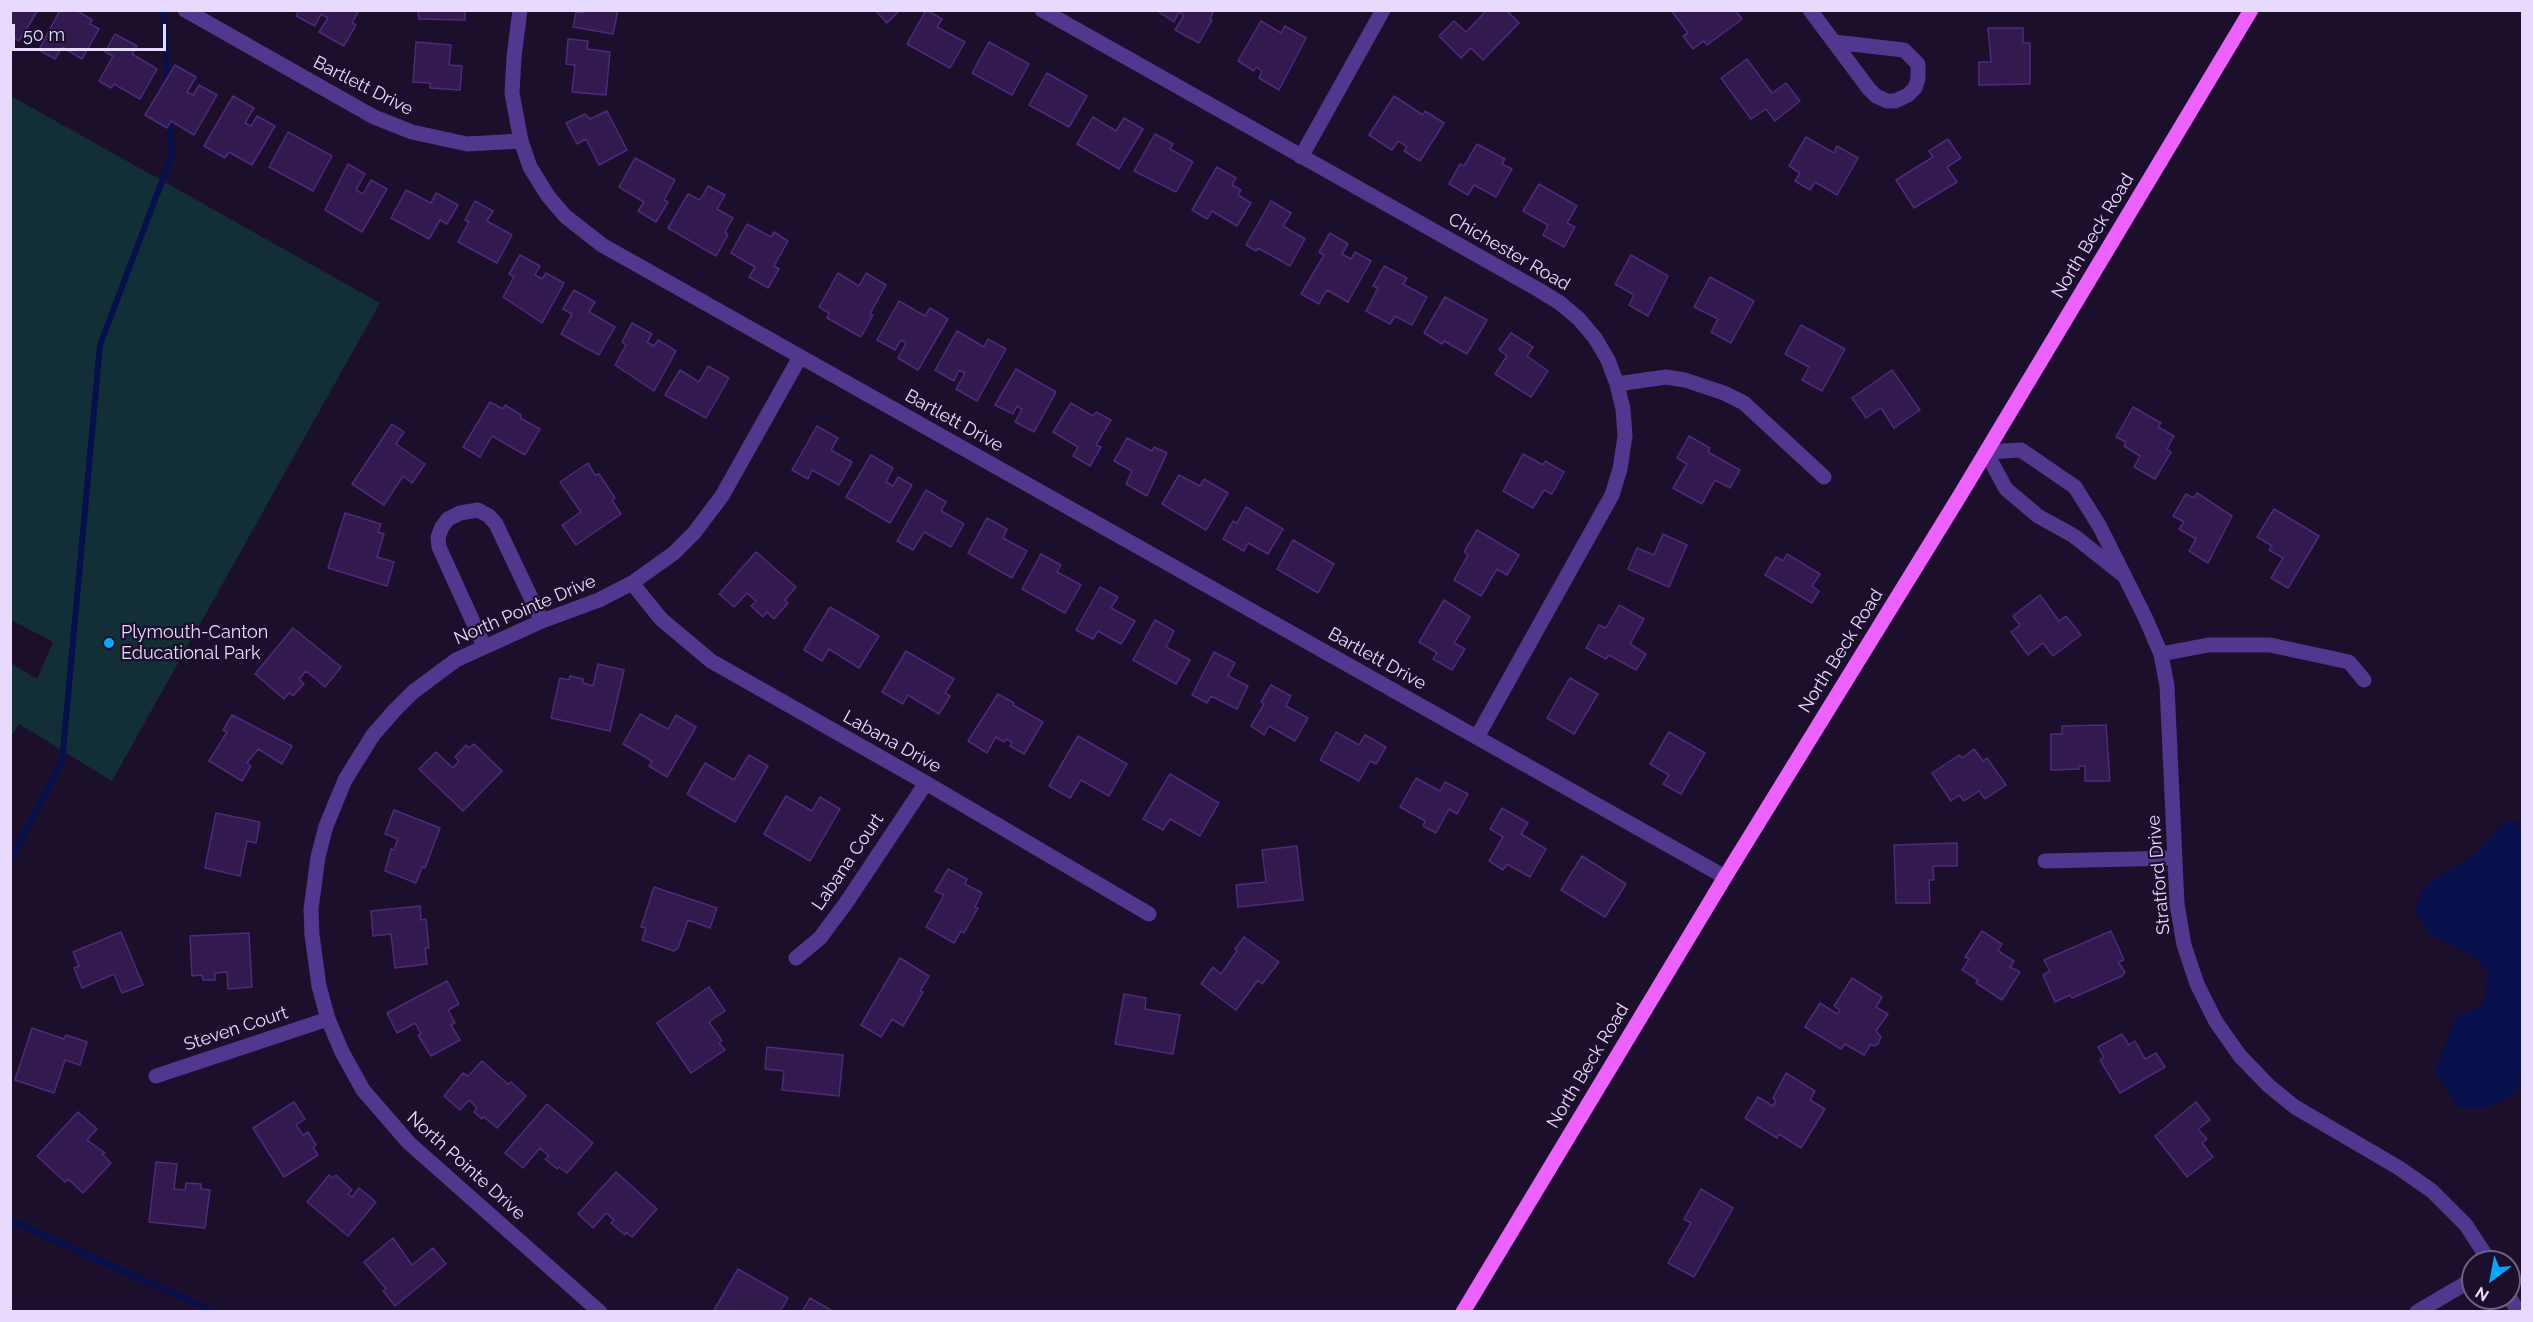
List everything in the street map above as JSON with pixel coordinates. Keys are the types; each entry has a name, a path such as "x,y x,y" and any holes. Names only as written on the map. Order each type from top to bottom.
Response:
{"main road":[{"name":"North Beck Road","path":"1463,1311 1725,877 1986,453 2251,10"}],"street":[{"name":"Bartlett Drive","path":"185,10 374,117 412,132 467,144 520,141 530,167 548,196 585,234 1725,877"},
{"path":"520,10 512,93 520,141"},
{"name":"Chichester Road","path":"1042,10 1560,303 1595,338 1608,360 1623,409 1625,436 1620,469 1612,495 1477,737"},
{"path":"1301,157 1383,10"},
{"path":"1810,10 1834,42 1876,96 1887,101 1895,101 1908,95 1915,88 1918,79 1918,64 1904,50 1834,42"},
{"name":"North Pointe Drive","path":"600,1311 408,1143 363,1090 342,1052 328,1019 314,961 311,909 318,857 334,802 358,756 394,711 441,670 484,646 599,600 632,584 674,553 709,515 800,357"},
{"path":"1617,384 1666,377 1685,380 1724,393 1744,403 1824,477"},
{"name":"Stratford Drive","path":"2122,574 2074,537 2038,516 2006,489 1986,453 2021,450 2075,487 2100,527 2161,654 2168,686 2177,904 2184,945 2197,984 2216,1022 2240,1056 2269,1086 2295,1107 2399,1168 2432,1191 2466,1226 2482,1250"},
{"path":"484,646 439,547 438,537 442,527 448,519 460,513 478,510 489,516 496,524 542,621"},
{"name":"Labana Drive","path":"632,584 661,619 711,661 926,783 1149,914"},
{"path":"2161,654 2208,645 2270,645 2349,662 2364,680"},
{"name":"Labana Court","path":"796,958 820,938 846,903 926,783"},
{"path":"2045,861 2175,858"},
{"name":"Steven Court","path":"156,1076 328,1019"},
{"path":"2417,1311 2461,1286"}],"shaded area":[{"name":"Plymouth-Canton Educational Park","path":"11,96 380,303 112,781 19,724 11,737 11,663 37,679 53,642 11,620"},
{"path":"2522,821 2522,1082 2509,1097 2486,1108 2459,1108 2435,1071 2455,1018 2484,1004 2488,971 2473,956 2430,934 2415,911 2422,889 2473,856 2505,822"}],"building":[{"path":"10,10 38,10 19,41 10,36"},
{"path":"60,10 76,10 92,20 90,24 99,29 82,59 62,47 55,59 39,50"},
{"path":"299,10 359,10 352,23 356,25 344,46 319,32 328,18 321,14 315,26 296,16"},
{"path":"418,10 465,10 465,20 419,19"},
{"path":"584,10 618,10 613,34 573,27 576,12 583,13"},
{"path":"875,10 900,10 887,23"},
{"path":"926,10 942,19 937,27 965,42 950,68 907,44"},
{"path":"1156,10 1214,10 1210,19 1212,20 1199,43 1175,30 1184,15 1179,12 1174,22"},
{"path":"1487,10 1506,10 1519,23 1483,60 1471,48 1461,58 1439,36 1454,21 1466,32"},
{"path":"1671,10 1735,10 1742,19 1707,45 1704,41 1693,49 1683,36 1688,33"},
{"path":"1261,21 1281,33 1285,26 1306,38 1279,90 1259,78 1262,71 1256,67 1254,71 1238,61"},
{"path":"1988,28 2023,28 2023,43 2030,43 2030,84 1979,85 1979,62 1991,62"},
{"path":"115,34 137,46 132,54 157,69 140,99 114,84 111,88 99,81 113,56 105,52"},
{"path":"568,39 588,41 587,49 610,52 606,95 572,92 575,65 566,64"},
{"path":"416,42 451,45 449,65 462,66 460,90 430,88 430,83 413,82"},
{"path":"989,42 1029,64 1012,95 972,73"},
{"path":"1747,59 1772,93 1786,83 1800,101 1775,121 1766,109 1751,119 1721,78"},
{"path":"175,65 196,77 187,92 193,95 199,85 217,95 194,135 171,121 167,128 145,115"},
{"path":"1047,73 1087,96 1069,127 1029,105"},
{"path":"233,96 254,108 245,123 251,126 257,116 275,126 252,165 229,152 225,158 204,146"},
{"path":"1394,96 1423,115 1425,111 1444,123 1420,161 1404,151 1407,147 1398,141 1392,150 1369,135"},
{"path":"607,111 627,150 599,165 586,139 577,144 566,123 585,114 590,119"},
{"path":"1093,117 1116,131 1124,118 1143,129 1119,169 1077,144"},
{"path":"288,132 332,156 313,191 269,167"},
{"path":"1155,134 1173,144 1170,149 1193,162 1176,192 1134,171"},
{"path":"1806,137 1834,153 1837,146 1858,158 1837,195 1815,182 1810,190 1795,181 1800,173 1789,166"},
{"path":"1948,139 1961,158 1947,167 1957,182 1914,208 1896,180 1933,157 1929,151"},
{"path":"1477,144 1505,159 1502,164 1512,169 1496,197 1474,185 1468,195 1449,184 1460,164 1464,166"},
{"path":"635,158 675,180 664,200 668,202 656,222 638,211 644,202 619,187"},
{"path":"348,164 365,174 356,190 363,194 371,180 387,189 362,232 325,210"},
{"path":"1217,167 1236,178 1232,185 1241,190 1238,195 1251,203 1237,226 1212,211 1207,219 1192,210"},
{"path":"1539,184 1577,206 1567,223 1575,227 1564,247 1543,235 1548,225 1523,211"},
{"path":"708,186 725,195 717,209 733,218 725,232 728,235 716,256 668,228 688,194 700,200"},
{"path":"406,190 431,203 436,193 458,205 447,224 440,220 429,239 391,218"},
{"path":"475,201 493,211 487,221 512,235 497,263 458,242 469,222 465,220"},
{"path":"1271,201 1291,213 1283,226 1305,239 1290,266 1258,248 1256,251 1246,245"},
{"path":"747,224 771,237 774,232 788,241 774,266 779,269 768,288 749,277 755,267 731,253"},
{"path":"1330,233 1348,244 1342,254 1351,259 1355,252 1371,261 1348,302 1327,290 1319,304 1301,294 1324,255 1319,252"},
{"path":"520,255 540,266 535,275 542,279 546,273 564,283 542,323 503,297 514,277 509,274"},
{"path":"1631,255 1668,276 1648,316 1629,305 1634,295 1615,284"},
{"path":"1384,266 1407,278 1403,284 1427,297 1412,325 1395,316 1390,324 1366,311 1378,288 1373,286"},
{"path":"838,273 859,286 866,273 886,285 870,314 873,315 861,337 827,318 829,313 819,307"},
{"path":"1710,277 1754,301 1731,343 1711,332 1718,319 1694,307"},
{"path":"574,290 595,302 589,312 615,327 599,355 561,334 572,314 563,309"},
{"path":"1445,297 1487,320 1467,354 1444,341 1442,344 1424,333"},
{"path":"899,301 925,316 930,308 948,319 918,370 898,358 906,343 901,340 895,350 877,340"},
{"path":"632,323 652,334 647,342 654,346 658,340 676,351 654,391 615,365 626,345 622,342"},
{"path":"1801,325 1845,349 1822,391 1802,380 1809,367 1785,354"},
{"path":"957,331 984,347 988,339 1006,349 977,401 956,389 965,373 959,370 954,381 935,370"},
{"path":"1511,333 1533,347 1527,356 1548,371 1531,397 1495,374 1507,356 1499,350"},
{"path":"708,366 729,378 706,418 665,395 680,370 699,382"},
{"path":"1016,369 1056,392 1034,432 1015,422 1022,409 1017,406 1013,414 995,405"},
{"path":"1892,370 1920,410 1894,428 1881,408 1866,418 1852,398"},
{"path":"490,402 503,409 505,405 521,415 520,418 540,429 525,455 492,436 480,457 463,447"},
{"path":"1071,403 1093,416 1096,412 1111,420 1096,445 1101,447 1090,466 1073,456 1078,447 1053,432"},
{"path":"2133,407 2161,423 2158,427 2174,436 2167,449 2171,452 2155,479 2134,467 2140,456 2124,446 2126,442 2116,437"},
{"path":"392,424 404,432 396,444 425,464 412,483 403,476 384,505 352,484"},
{"path":"817,426 838,438 831,450 852,462 839,485 812,470 808,479 792,470"},
{"path":"1689,436 1710,448 1708,452 1740,470 1730,488 1715,480 1702,504 1673,488 1687,464 1677,458"},
{"path":"1127,438 1152,451 1154,447 1167,453 1147,496 1126,484 1132,471 1114,461"},
{"path":"1523,454 1543,465 1545,461 1564,472 1552,494 1544,490 1533,508 1503,491"},
{"path":"871,455 893,468 886,482 893,486 898,477 912,485 890,523 846,497"},
{"path":"588,463 595,475 599,474 615,498 612,500 621,514 576,545 562,525 581,512 560,482"},
{"path":"1179,475 1200,486 1204,479 1228,493 1206,530 1162,504"},
{"path":"926,490 946,502 941,511 964,524 951,547 924,532 913,550 897,541"},
{"path":"2197,493 2232,516 2208,563 2189,551 2196,539 2179,529 2184,522 2173,516 2186,494 2194,498"},
{"path":"1246,507 1283,529 1268,554 1248,543 1244,551 1223,539 1233,521 1237,523"},
{"path":"2274,509 2319,536 2288,588 2271,578 2283,558 2269,550 2272,546 2257,537"},
{"path":"345,513 381,524 378,532 384,534 377,557 394,562 387,586 328,568"},
{"path":"987,518 1007,529 1003,538 1027,551 1012,578 968,553"},
{"path":"1477,530 1519,555 1507,575 1497,569 1481,596 1454,580 1468,555 1464,552"},
{"path":"1663,534 1687,545 1669,587 1628,569 1637,548 1654,555"},
{"path":"1293,540 1334,564 1318,593 1277,569"},
{"path":"756,552 796,587 785,600 788,603 774,619 767,612 763,617 751,606 756,601 747,593 734,607 719,594"},
{"path":"1041,554 1061,565 1057,572 1081,585 1065,613 1022,589"},
{"path":"1787,554 1820,574 1812,586 1819,591 1812,603 1765,575 1776,557 1783,561"},
{"path":"1100,587 1118,597 1111,608 1135,621 1121,644 1098,631 1093,639 1076,630"},
{"path":"2040,595 2059,621 2066,616 2081,635 2053,656 2043,643 2028,655 2011,632 2020,625 2013,616"},
{"path":"1444,600 1470,617 1454,643 1465,649 1452,670 1433,659 1437,653 1419,642"},
{"path":"1619,605 1644,619 1630,644 1646,654 1636,670 1609,655 1606,659 1586,648 1599,625 1606,628"},
{"path":"830,607 879,636 859,668 829,649 822,661 804,650"},
{"path":"1155,620 1174,631 1166,647 1190,660 1176,684 1133,660"},
{"path":"293,628 341,667 325,687 306,671 299,679 304,684 293,696 289,693 284,699 255,674"},
{"path":"906,651 954,679 945,693 950,696 939,714 908,695 903,704 882,692"},
{"path":"1214,652 1235,663 1228,676 1248,686 1237,709 1211,696 1207,703 1192,695"},
{"path":"598,664 624,670 610,731 551,718 560,678 569,680 570,676 583,679 583,683 593,686"},
{"path":"1570,678 1598,694 1574,734 1547,718"},
{"path":"1271,685 1291,696 1286,706 1308,718 1295,741 1269,726 1264,735 1251,726 1264,704 1261,702"},
{"path":"998,694 1043,722 1024,754 1010,746 1012,742 1006,739 1004,742 996,737 987,753 968,741"},
{"path":"640,714 668,729 676,715 696,727 667,777 649,766 652,761 623,744"},
{"path":"232,715 292,746 282,764 258,749 247,763 251,766 242,781 209,761 227,732 223,730"},
{"path":"2106,725 2110,781 2085,781 2085,766 2078,766 2079,769 2051,770 2051,734 2062,734 2062,726"},
{"path":"1336,732 1359,745 1365,735 1386,747 1376,764 1370,761 1359,781 1320,760"},
{"path":"1669,732 1705,753 1681,794 1663,784 1669,775 1650,764"},
{"path":"1078,736 1127,764 1109,796 1081,780 1070,798 1049,786"},
{"path":"474,744 502,771 463,811 419,769 436,752 453,768 459,761 455,757 466,745 469,748"},
{"path":"1974,749 1983,761 1987,758 2006,785 1985,799 1979,791 1964,801 1959,795 1951,801 1932,773 1959,755 1962,758"},
{"path":"749,755 768,766 735,822 687,794 705,763 734,780"},
{"path":"1170,774 1219,803 1200,836 1170,819 1163,830 1143,819"},
{"path":"1416,778 1440,791 1445,782 1468,794 1457,814 1449,809 1436,833 1423,826 1425,821 1400,807"},
{"path":"786,796 812,811 820,797 840,809 810,861 764,834"},
{"path":"1502,808 1528,823 1521,834 1546,849 1530,877 1507,864 1503,870 1489,861 1503,837 1490,829"},
{"path":"394,810 440,828 425,868 422,867 416,883 385,871 391,849 394,850 398,839 385,834"},
{"path":"216,813 260,822 256,843 247,841 240,876 205,868"},
{"path":"1957,843 1957,866 1933,866 1934,880 1929,880 1930,903 1896,903 1894,845"},
{"path":"1297,846 1303,900 1238,907 1236,885 1266,882 1262,850"},
{"path":"1582,856 1626,884 1605,917 1561,890"},
{"path":"948,869 967,879 965,884 982,893 975,907 978,908 964,933 961,931 954,943 926,927 944,895 935,891"},
{"path":"654,887 717,908 710,928 688,920 678,948 674,951 642,940 646,928 641,927"},
{"path":"420,906 421,920 426,919 429,948 425,948 427,964 395,968 391,934 373,936 371,911"},
{"path":"1982,931 2002,944 1998,951 2014,961 2010,967 2020,972 2002,1000 1976,983 1978,980 1962,970 1969,959 1965,957"},
{"path":"2111,931 2124,960 2118,962 2125,972 2122,976 2072,998 2070,995 2055,1002 2043,975 2050,971 2044,960"},
{"path":"121,932 143,985 122,993 114,974 82,988 74,968 79,966 73,952"},
{"path":"249,933 252,987 228,989 227,972 215,973 215,980 203,980 202,975 192,976 190,936"},
{"path":"1244,937 1279,962 1262,984 1258,980 1236,1010 1201,984 1213,967 1221,974"},
{"path":"900,958 929,976 920,991 923,992 903,1026 892,1019 881,1037 861,1025"},
{"path":"1852,978 1882,997 1876,1007 1888,1014 1876,1031 1881,1037 1878,1044 1874,1046 1871,1044 1864,1055 1845,1044 1841,1049 1805,1027 1820,1003 1837,1014 1840,1010 1834,1006"},
{"path":"447,981 459,1004 448,1010 455,1023 451,1025 460,1040 431,1056 418,1035 421,1034 415,1023 397,1033 387,1013"},
{"path":"709,987 725,1011 709,1022 722,1041 719,1043 725,1050 691,1073 657,1023"},
{"path":"1124,994 1146,998 1145,1009 1180,1015 1173,1054 1115,1044"},
{"path":"32,1028 64,1039 66,1035 87,1042 80,1065 65,1060 54,1093 15,1080"},
{"path":"2122,1034 2129,1045 2135,1041 2145,1059 2156,1053 2165,1067 2120,1093 2100,1060 2104,1057 2098,1047"},
{"path":"767,1047 843,1055 839,1096 782,1090 784,1071 765,1069"},
{"path":"482,1061 508,1084 511,1082 526,1096 497,1128 474,1112 477,1108 469,1100 460,1110 444,1096 463,1073 468,1076"},
{"path":"1786,1073 1815,1091 1810,1100 1825,1109 1801,1148 1779,1134 1777,1138 1745,1118 1758,1097 1773,1106 1776,1101 1773,1098"},
{"path":"294,1102 305,1119 296,1125 303,1135 308,1132 316,1145 313,1147 318,1155 284,1177 253,1128"},
{"path":"2196,1102 2210,1120 2198,1129 2207,1139 2202,1143 2213,1157 2187,1177 2155,1136"},
{"path":"547,1104 593,1143 567,1173 559,1167 557,1169 545,1159 549,1156 540,1148 523,1168 505,1153"},
{"path":"78,1112 97,1129 87,1140 105,1153 102,1154 111,1163 83,1193 68,1179 65,1182 37,1156"},
{"path":"156,1162 177,1164 174,1189 185,1190 186,1183 201,1184 201,1189 210,1190 205,1228 149,1222"},
{"path":"616,1172 657,1209 632,1237 626,1232 625,1235 611,1223 614,1220 606,1213 593,1228 578,1214"},
{"path":"329,1175 333,1178 336,1175 352,1190 348,1194 352,1197 359,1188 376,1202 348,1236 307,1202"},
{"path":"1701,1189 1733,1208 1694,1277 1668,1263 1691,1223 1684,1219"},
{"path":"393,1238 412,1265 433,1248 446,1264 395,1306 383,1291 386,1289 364,1262"},
{"path":"738,1269 788,1298 780,1312 713,1312"},
{"path":"810,1298 834,1312 802,1312"}],"waterway":[{"path":"163,10 168,86"},
{"path":"10,860 62,762 100,345 172,155 169,117"},
{"path":"10,1220 214,1312"}],"place":[{"name":"Plymouth-Canton Educational Park","path":"109,643"}]}
